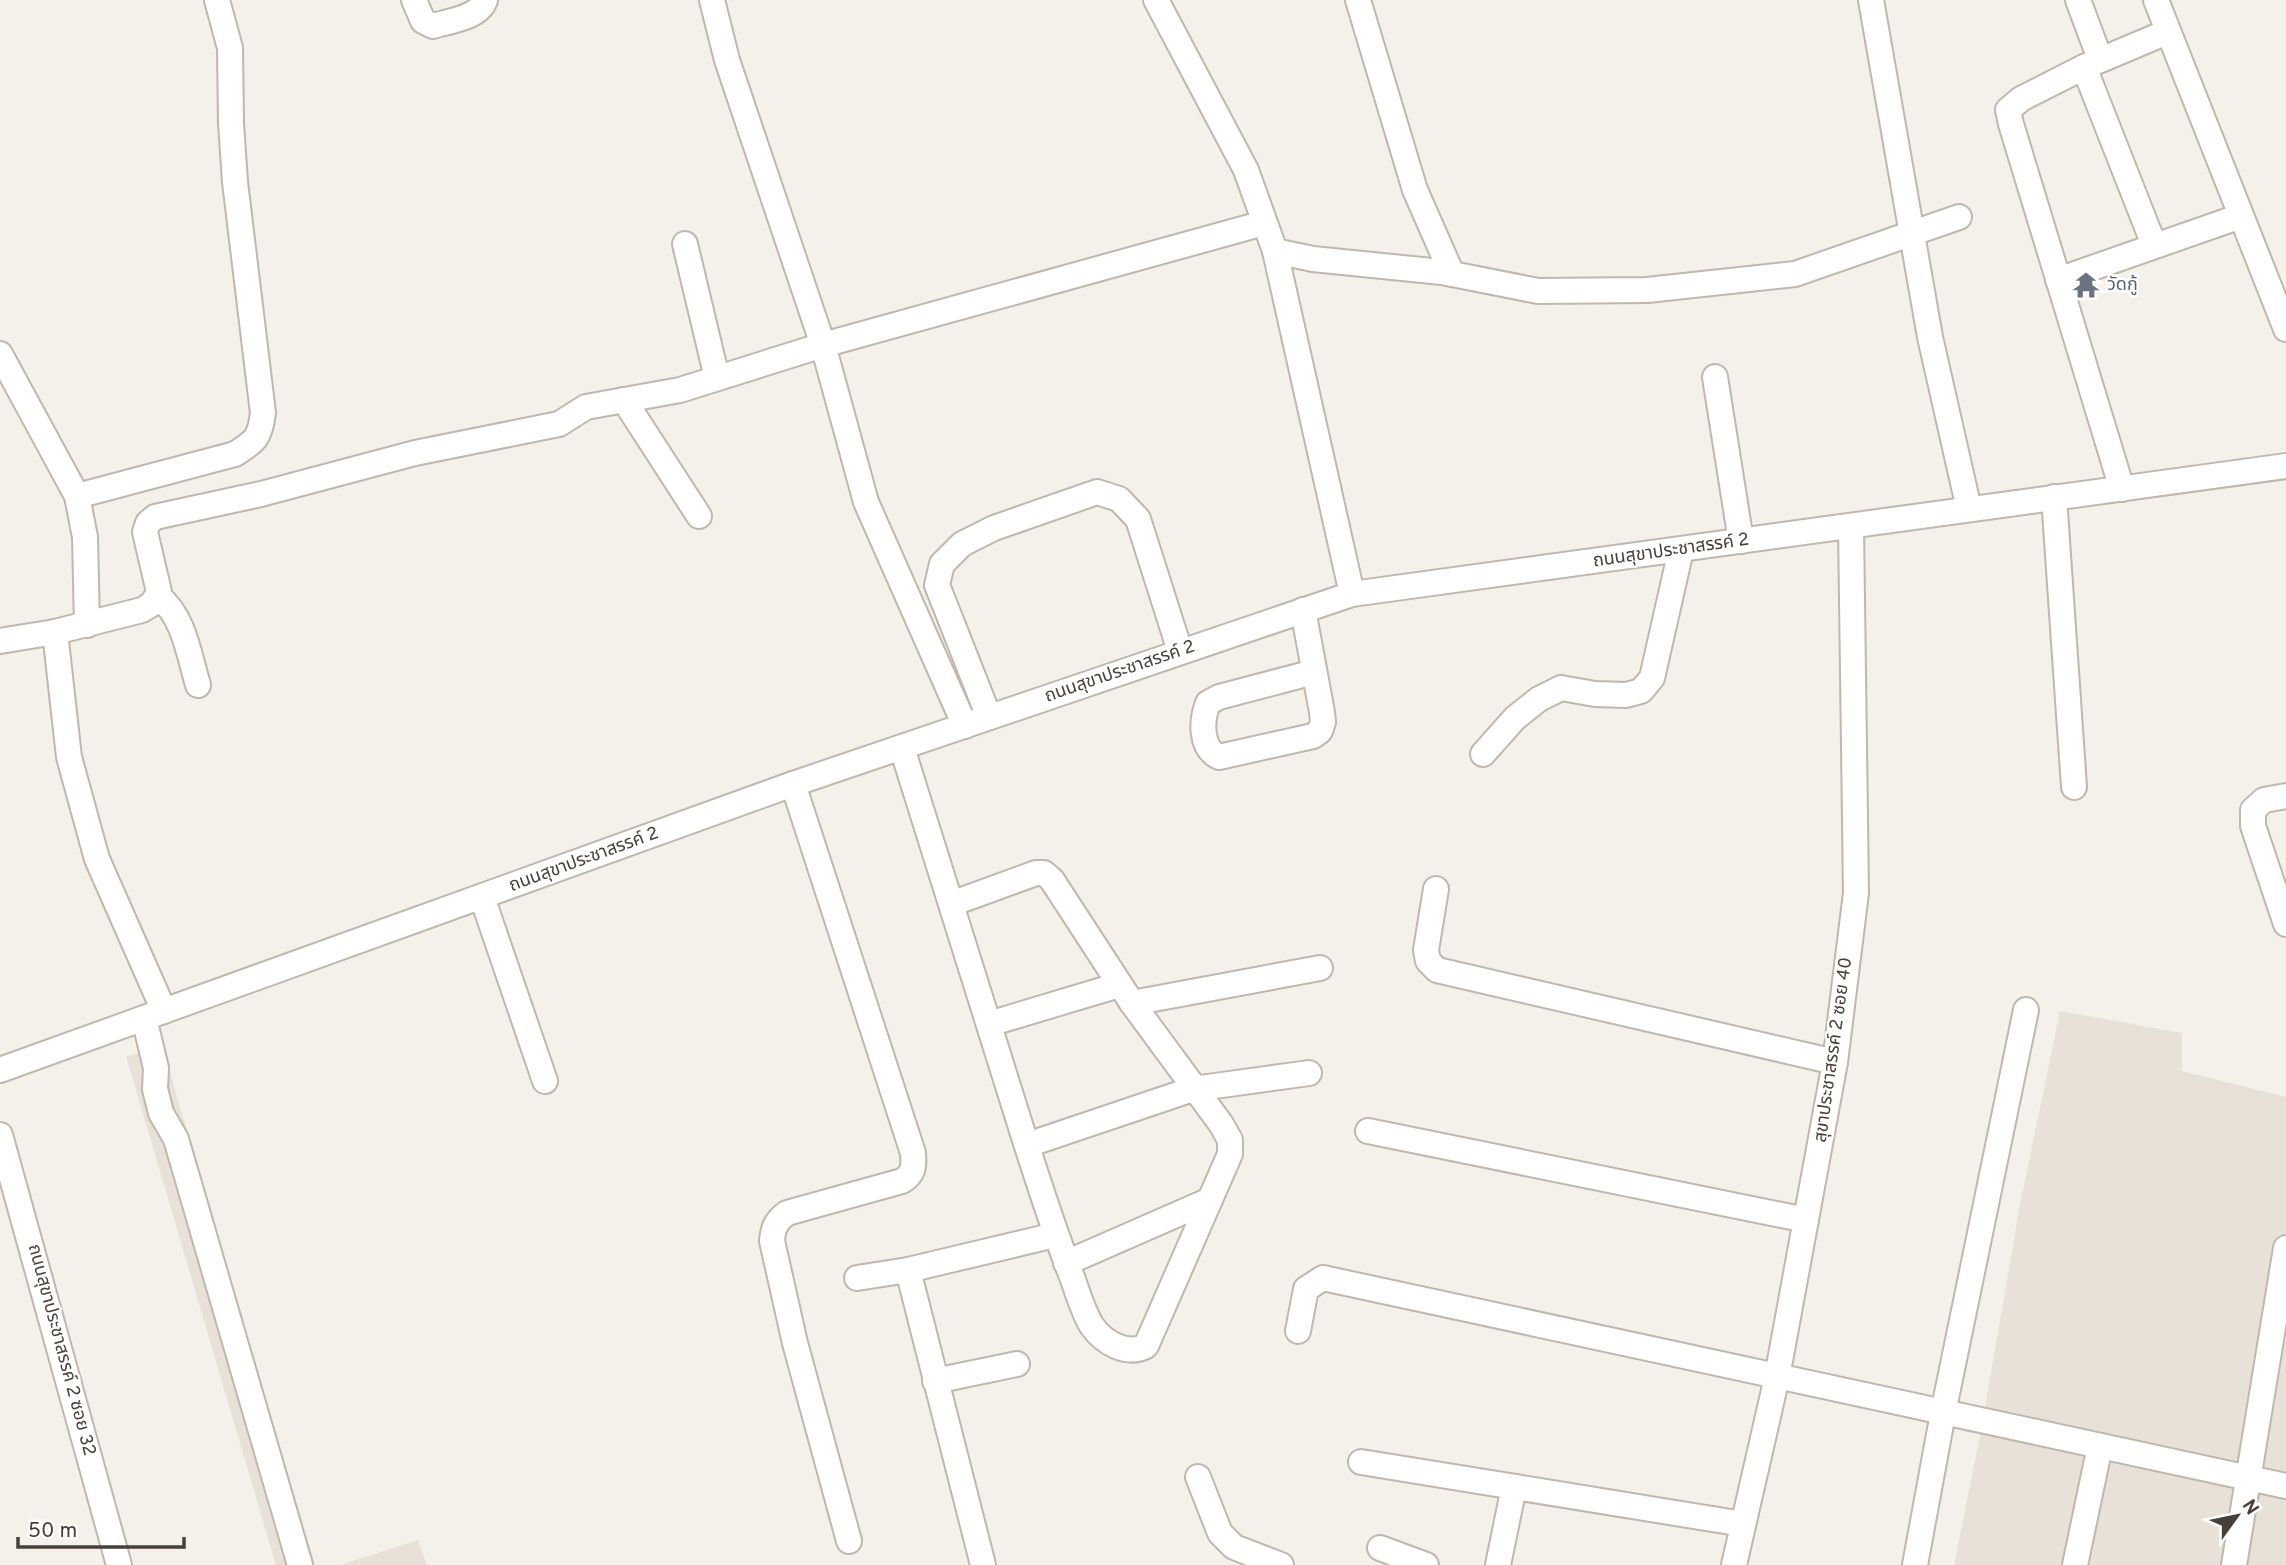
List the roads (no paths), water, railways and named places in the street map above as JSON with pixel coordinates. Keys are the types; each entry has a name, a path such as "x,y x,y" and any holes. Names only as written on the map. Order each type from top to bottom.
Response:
{"street":[{"path":"77,496 235,454 251,444 261,433 263,413 235,182 230,48 217,0"},
{"path":"414,0 423,21 433,26 474,13 482,7 485,0"},
{"path":"712,0 727,60 823,345 866,502 965,726"},
{"path":"1156,0 1246,170 1275,251 1352,594"},
{"path":"1358,0 1415,190 1452,274"},
{"path":"1871,0 1930,337 1969,509"},
{"path":"2078,0 2092,63 2154,245"},
{"path":"2155,0 2286,329"},
{"path":"2122,489 2008,110 2021,99 2092,63 2167,32"},
{"path":"2058,280 2241,216"},
{"path":"1275,251 1313,259 1452,274 1538,291 1647,290 1795,274 1959,217"},
{"path":"198,685 178,620 159,596 145,532 148,523 155,517 261,494 415,453 559,424 586,407 680,390 823,345 1264,223"},
{"path":"685,244 717,378"},
{"path":"0,354 77,496 85,537 87,625"},
{"path":"1715,377 1741,541"},
{"path":"624,400 699,516"},
{"name":"ถนนสุขาประชาสรรค์ 2","path":"0,1070 793,784 1352,594 2286,466"},
{"path":"989,717 937,585 942,564 962,544 994,528 1097,492 1119,499 1138,519 1180,651"},
{"path":"2054,498 2074,787"},
{"name":"สุขาประชาสรรค์ 2 ซอย 40","path":"1734,1565 1777,1377 1835,1062 1856,893 1851,526"},
{"path":"1483,754 1515,718 1539,699 1561,688 1595,694 1626,695 1641,691 1652,678 1681,550"},
{"path":"0,642 87,625 142,610 159,596"},
{"path":"1303,610 1323,722 1320,731 1313,736 1219,757 1210,753 1206,747 1203,715 1208,703 1314,672"},
{"path":"55,632 69,757 97,859 154,1014 156,1068 170,1088 176,1107 176,1139 300,1565"},
{"path":"901,748 1055,1235 1094,1328 1122,1349 1136,1351 1146,1346 1230,1154 1230,1140 1126,994 1052,880 1044,873 1036,873 951,904"},
{"path":"793,784 913,1153 914,1169 909,1177 902,1181 787,1213 773,1228 772,1241 795,1343 849,1541"},
{"path":"2286,796 2264,800 2253,810 2253,827 2286,924"},
{"path":"1436,889 1426,950 1427,961 1437,970 1835,1062"},
{"path":"482,897 545,1081"},
{"path":"989,1024 1126,994 1320,968"},
{"path":"1914,1565 2026,1010"},
{"path":"1027,1146 1194,1089 1309,1073"},
{"path":"1368,1131 1806,1220"},
{"name":"ถนนสุขาประชาสรรค์ 2 ซอย 32","path":"0,1135 119,1565"},
{"path":"1066,1263 1210,1200"},
{"path":"857,1278 908,1270 1055,1235"},
{"path":"2234,1565 2286,1248"},
{"path":"908,1270 983,1565"},
{"path":"1298,1331 1307,1289 1323,1279 2286,1486"},
{"path":"935,1381 1017,1364"},
{"path":"2075,1565 2100,1446"},
{"path":"1361,1462 1743,1524"},
{"path":"1198,1477 1220,1533 1234,1548 1281,1565"},
{"path":"1497,1565 1514,1487"},
{"path":"1380,1548 1426,1565"}],"place":[{"name":"วัดกู้","path":"2086,285"}]}
